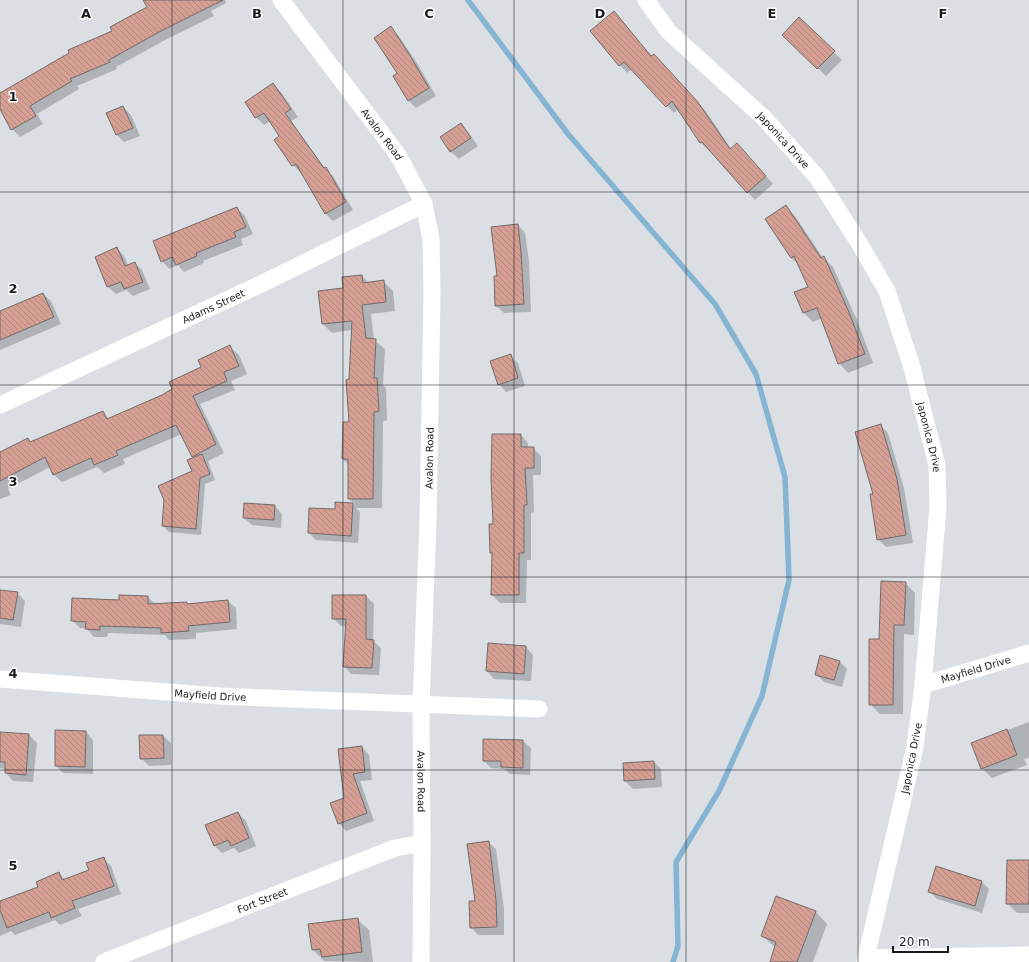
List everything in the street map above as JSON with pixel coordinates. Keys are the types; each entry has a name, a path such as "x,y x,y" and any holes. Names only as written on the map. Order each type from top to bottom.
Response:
{"street":[{"name":"Avalon Road","path":"281,0 398,155 424,204 431,239 432,293 428,521 421,705 421,962"},
{"name":"Japonica Drive","path":"646,0 669,32 763,117 817,177 859,242 887,291 911,364 937,465 938,507 923,685 915,747 865,960"},
{"name":"Adams Street","path":"0,405 259,285 424,204"},
{"name":"Mayfield Drive","path":"923,685 1029,653"},
{"name":"Mayfield Drive","path":"0,679 219,696 539,709"},
{"name":"Fort Street","path":"104,962 395,848 422,843"},
{"path":"865,960 1029,955"}],"building":[{"path":"143,0 223,0 159,32 109,60 110,62 70,79 72,81 30,106 36,116 11,130 0,109 0,93 69,53 68,50 112,31 110,27 147,7"},
{"path":"614,11 651,56 654,54 697,101 730,149 737,143 766,176 747,193 702,142 700,143 672,101 666,107 624,62 619,66 590,31"},
{"path":"799,17 835,51 817,69 782,35"},
{"path":"391,26 429,88 408,101 393,76 397,73 374,38"},
{"path":"273,83 291,109 285,113 324,168 326,167 346,202 325,214 296,164 292,166 274,140 279,136 264,113 255,118 245,102"},
{"path":"123,106 133,128 116,135 106,113"},
{"path":"461,123 471,138 450,152 440,137"},
{"path":"786,205 821,258 824,256 848,310 865,354 838,364 817,308 803,313 794,292 808,287 794,256 791,258 765,219"},
{"path":"237,207 246,227 234,232 236,237 196,253 197,256 176,265 172,257 161,262 153,241"},
{"path":"518,224 524,304 495,306 494,276 497,276 491,227"},
{"path":"117,247 125,266 135,262 143,282 124,289 121,282 107,287 95,257"},
{"path":"362,275 363,283 384,280 386,302 362,305 366,338 376,339 374,378 377,378 379,411 374,412 373,499 348,499 348,459 342,459 343,422 349,422 346,380 349,379 352,321 322,324 318,291 343,288 342,277"},
{"path":"43,293 54,317 0,340 0,311"},
{"path":"230,345 239,366 224,372 227,381 193,396 216,444 192,457 176,425 116,451 118,455 94,465 91,458 53,475 45,457 0,481 0,452 28,438 30,442 103,411 107,419 162,395 172,389 169,382 201,367 198,360"},
{"path":"511,354 518,378 498,385 490,361"},
{"path":"881,424 897,479 906,535 877,540 870,494 873,494 855,432"},
{"path":"492,434 521,434 521,447 534,447 534,468 525,468 527,505 524,505 524,553 519,553 519,595 491,595 492,553 490,553 489,524 493,524 491,478"},
{"path":"202,454 210,474 200,478 196,529 162,526 164,500 158,486 192,471 187,460"},
{"path":"335,502 353,503 351,536 308,533 309,508 335,509"},
{"path":"244,503 275,505 274,520 243,518"},
{"path":"881,581 906,582 904,625 894,625 893,705 869,705 869,639 879,639"},
{"path":"0,590 18,592 13,620 0,618"},
{"path":"119,595 148,596 148,604 187,602 187,604 228,600 230,622 188,626 189,631 161,633 161,628 100,626 100,630 85,629 86,622 71,621 72,598 119,600"},
{"path":"332,595 366,595 366,639 374,640 372,668 343,667 346,619 332,619"},
{"path":"488,643 526,646 524,674 486,671"},
{"path":"820,655 840,661 834,680 815,675"},
{"path":"1007,729 1017,755 981,769 971,743"},
{"path":"55,730 86,731 85,767 55,766"},
{"path":"0,732 29,734 26,775 5,773 5,762 0,762"},
{"path":"139,735 163,735 164,758 140,759"},
{"path":"483,739 523,740 523,768 501,767 501,761 483,761"},
{"path":"362,746 365,772 353,774 367,813 338,824 330,803 344,798 338,749"},
{"path":"654,761 655,779 624,781 623,763"},
{"path":"238,812 249,838 231,846 228,840 214,846 205,825"},
{"path":"489,841 496,900 497,927 470,928 469,901 475,901 467,844"},
{"path":"104,857 114,886 72,901 75,908 51,918 49,912 7,928 0,910 0,901 38,887 36,882 59,872 62,880 89,870 86,863"},
{"path":"1007,860 1029,860 1029,904 1006,904"},
{"path":"936,866 982,881 975,906 928,892"},
{"path":"776,896 816,911 797,962 770,962 776,942 761,936"},
{"path":"358,918 362,952 322,957 320,949 312,950 308,924"}],"waterway":[{"path":"468,0 568,134 715,304 756,374 785,477 789,580 762,696 719,791 676,862 678,946 673,962"}]}
